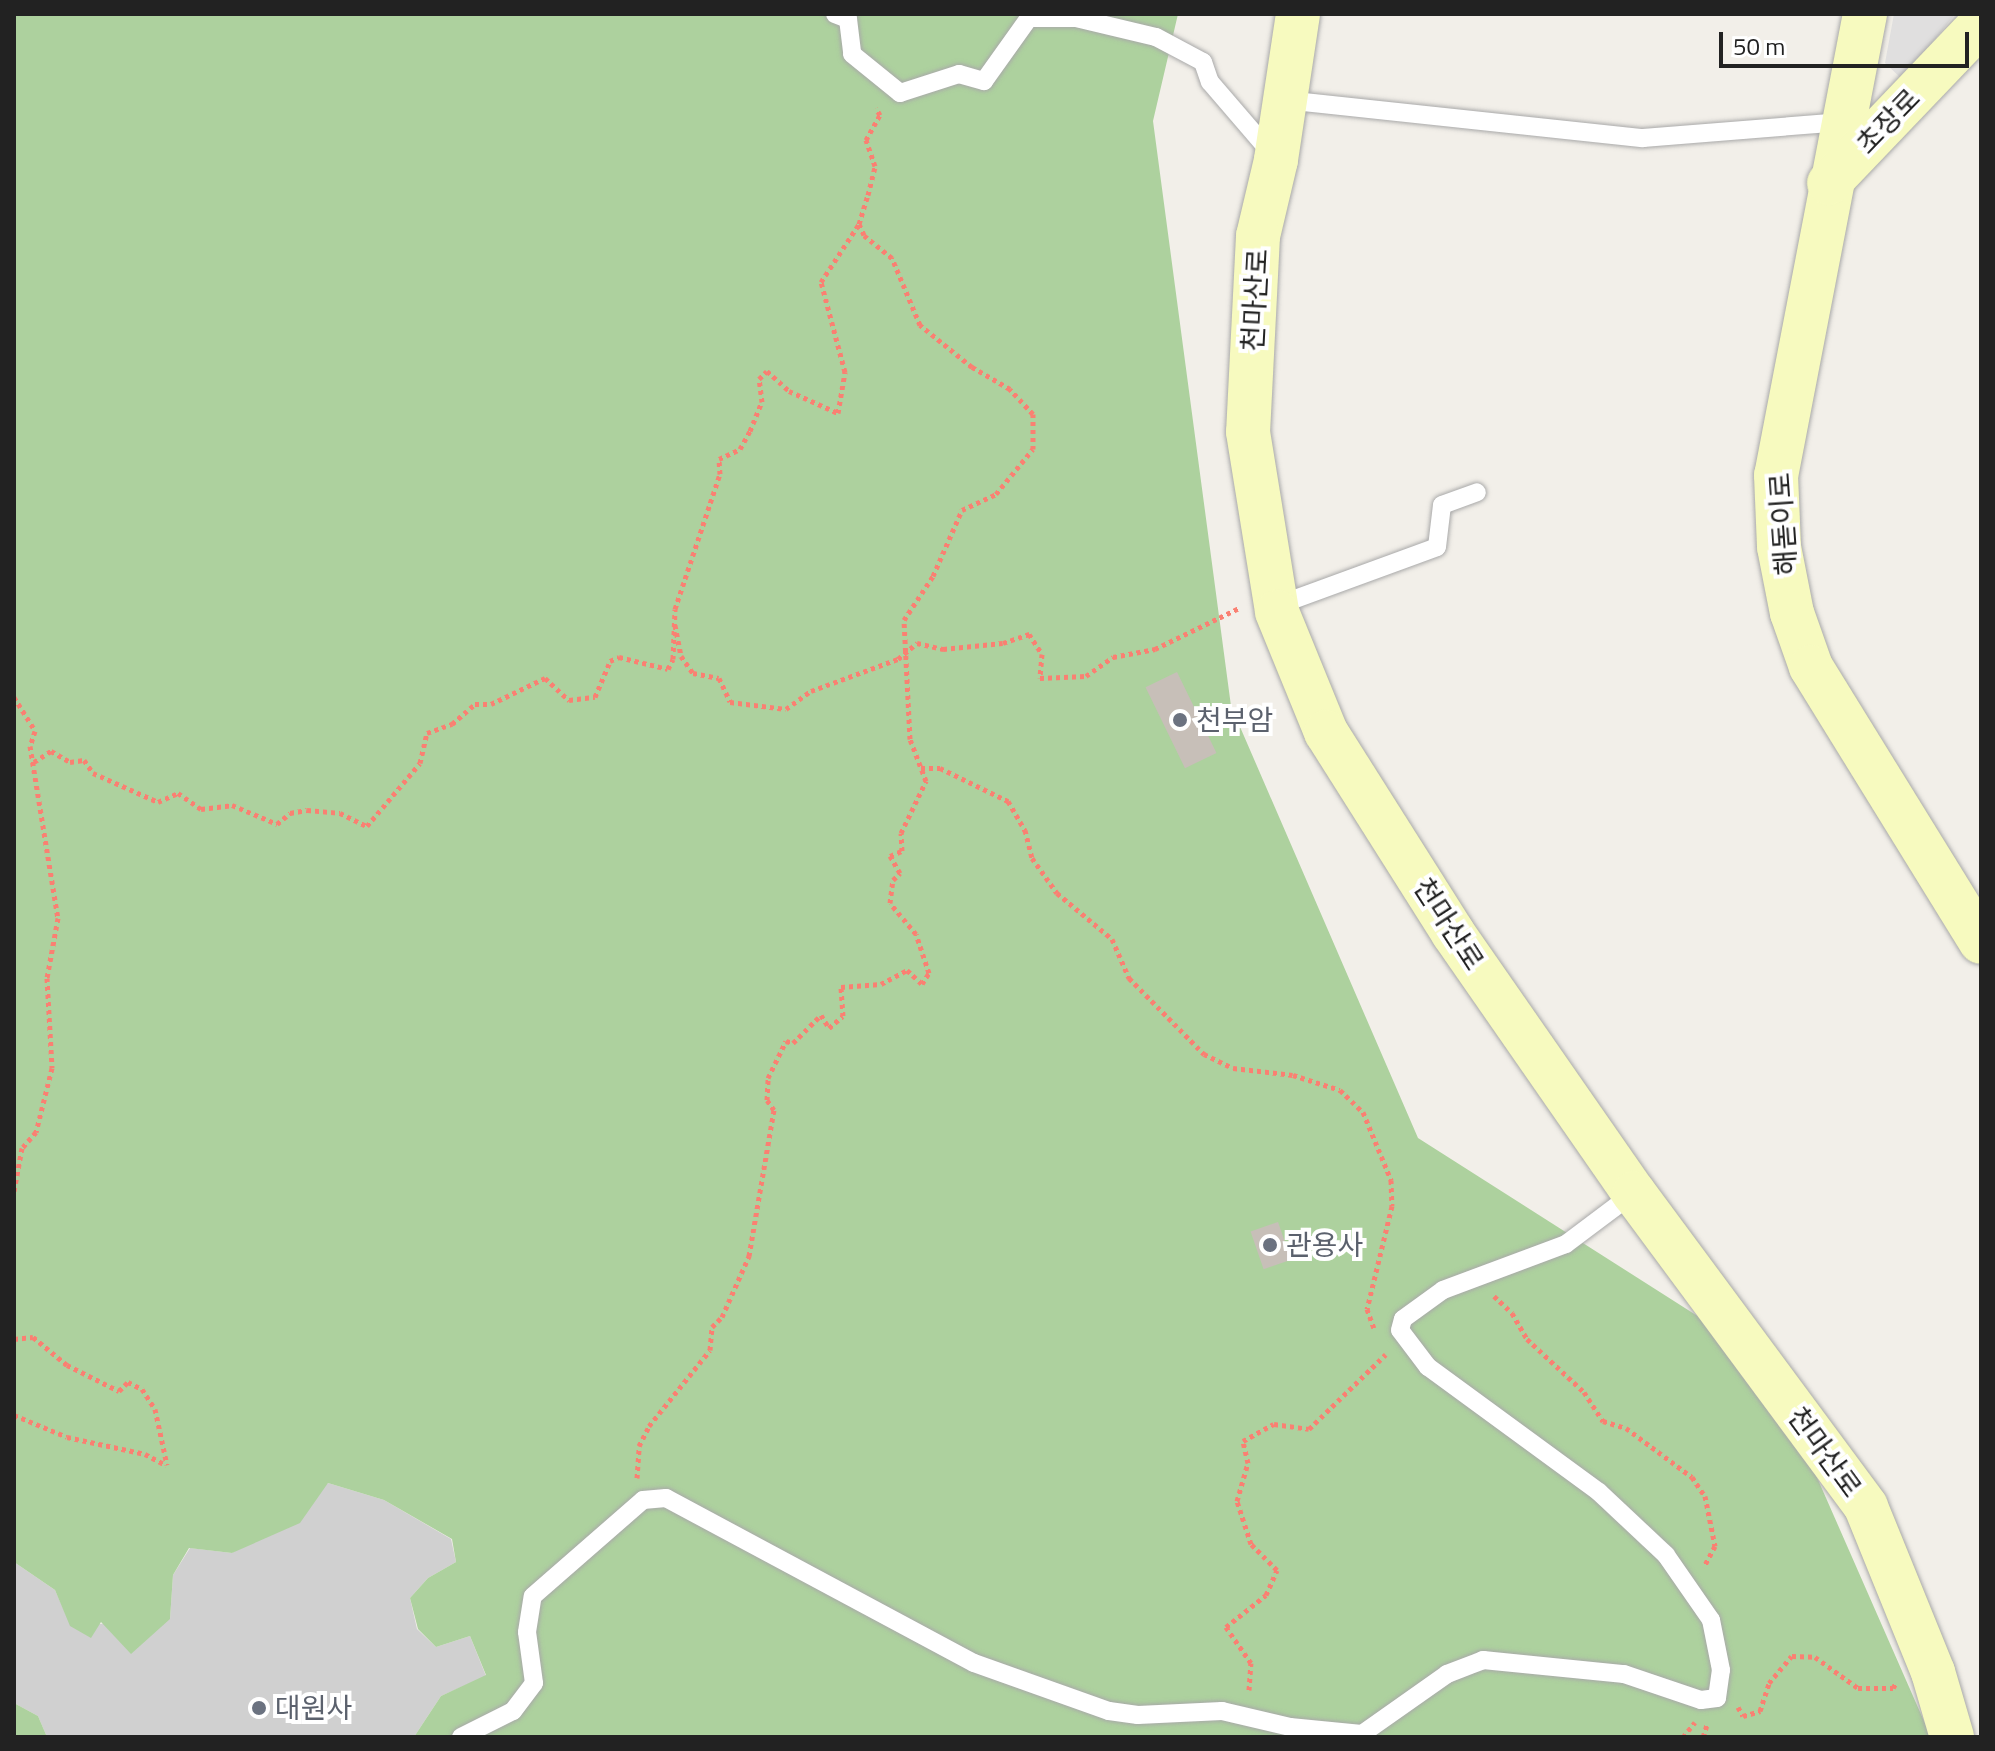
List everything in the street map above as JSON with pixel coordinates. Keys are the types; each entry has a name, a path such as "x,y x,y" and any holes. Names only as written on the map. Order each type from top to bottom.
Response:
{"street":[{"name":"천마산로","path":"1298,14 1276,160 1258,236 1248,432 1275,596 1326,732 1453,933 1634,1193 1866,1507 1933,1672 1952,1737"},
{"name":"해돋이로","path":"1865,14 1829,183 1776,475 1779,547 1792,613 1811,667 1981,942"},
{"name":"초장로","path":"1829,183 1981,24"}],"lane":[{"path":"835,14 848,19 852,54 900,93 959,74 984,81 1029,18 1109,24 1156,37 1203,62 1210,82 1276,160"},
{"path":"1285,100 1643,138 1842,122"},
{"path":"1275,596 1437,547 1442,505 1477,492"},
{"path":"461,1737 513,1711 534,1683 527,1632 533,1596 624,1520 643,1500 680,1504 819,1584 974,1663 1109,1711 1238,1713 1290,1727 1362,1734 1447,1674 1483,1660 1624,1674 1701,1700 1717,1698 1721,1670 1717,1640 1693,1589 1666,1555 1599,1492 1428,1367 1403,1338 1403,1319 1443,1290 1587,1233 1634,1193"}],"path":[{"path":"34,762 51,751 70,762 84,760 93,773 158,802 178,793 201,809 232,805 277,824 290,813 307,810 323,815 340,813 367,826 420,763 427,733 452,724 475,704 491,704 545,678 569,700 595,697 610,661 619,657 668,669 674,624 697,535 720,474 719,459 740,449 750,431 762,402 759,379 767,371 789,391 838,413 845,372 821,282 859,224 875,166 866,140 880,115 867,81 876,74"},
{"path":"624,1520 639,1489 634,1467 644,1436 710,1350 712,1327 749,1256 774,1110 767,1100 768,1078 786,1041 793,1043 821,1015 829,1028 843,1016 841,987 881,984 907,970 922,984 929,973 921,943 890,903 893,880 900,873 890,856 902,851 901,833 926,781 906,708 904,620 933,576 949,532 962,510 996,494 1033,449 1033,414 1010,389 972,367 920,325 892,258 864,235 859,224"},
{"path":"674,624 681,656 693,673 719,678 730,702 786,709 811,691 907,653 917,643 943,649 1003,643 1029,634 1042,654 1040,678 1086,676 1113,657 1155,649 1247,604 1275,596"},
{"path":"14,697 35,731 30,746 58,918 47,978 52,1068 36,1132 22,1148 14,1191"},
{"path":"921,768 940,768 1008,801 1025,830 1032,858 1057,893 1112,939 1129,978 1204,1054 1233,1068 1293,1075 1340,1090 1363,1112 1391,1180 1392,1206 1367,1309 1376,1332"},
{"path":"1475,1279 1512,1313 1527,1339 1584,1392 1603,1421 1626,1428 1692,1477 1705,1496 1715,1546 1693,1589"},
{"path":"14,1339 33,1337 60,1360 119,1391 128,1382 142,1389 155,1409 167,1465 145,1454 67,1437 14,1415"},
{"path":"1238,1713 1250,1688 1251,1663 1226,1627 1266,1595 1277,1570 1251,1544 1237,1501 1247,1473 1243,1441 1274,1424 1309,1429 1403,1338"},
{"path":"1380,1344 1385,1355"},
{"path":"1717,1698 1734,1701 1743,1716 1760,1711 1769,1683 1792,1656 1815,1657 1858,1688 1893,1688 1900,1673"}],"shaded area":[{"path":"1894,14 1955,14 1903,80 1885,63"},
{"name":"대원사","path":"328,1483 384,1500 451,1539 456,1562 428,1578 410,1598 417,1629 436,1647 470,1636 486,1676 441,1696 414,1737 47,1737 38,1716 14,1703 14,1562 55,1590 71,1626 170,1619 173,1575 190,1548 232,1553"}],"green space":[{"path":"14,14 1178,14 1153,121 1231,706 1418,1138 1765,1359 1931,1737 414,1737 441,1696 486,1675 470,1636 436,1647 418,1629 410,1598 428,1578 456,1562 452,1539 384,1500 328,1483 300,1523 232,1553 189,1548 173,1575 170,1619 131,1654 101,1622 91,1638 70,1626 55,1590 14,1562"},
{"path":"14,1703 38,1716 47,1737 14,1737"}],"building":[{"name":"천부암","path":"1177,672 1216,753 1185,768 1146,687"},
{"name":"관용사","path":"1278,1222 1291,1260 1264,1269 1251,1231"}],"place":[{"name":"천부암","path":"1180,720"},
{"name":"관용사","path":"1270,1245"},
{"name":"대원사","path":"259,1708"}]}
